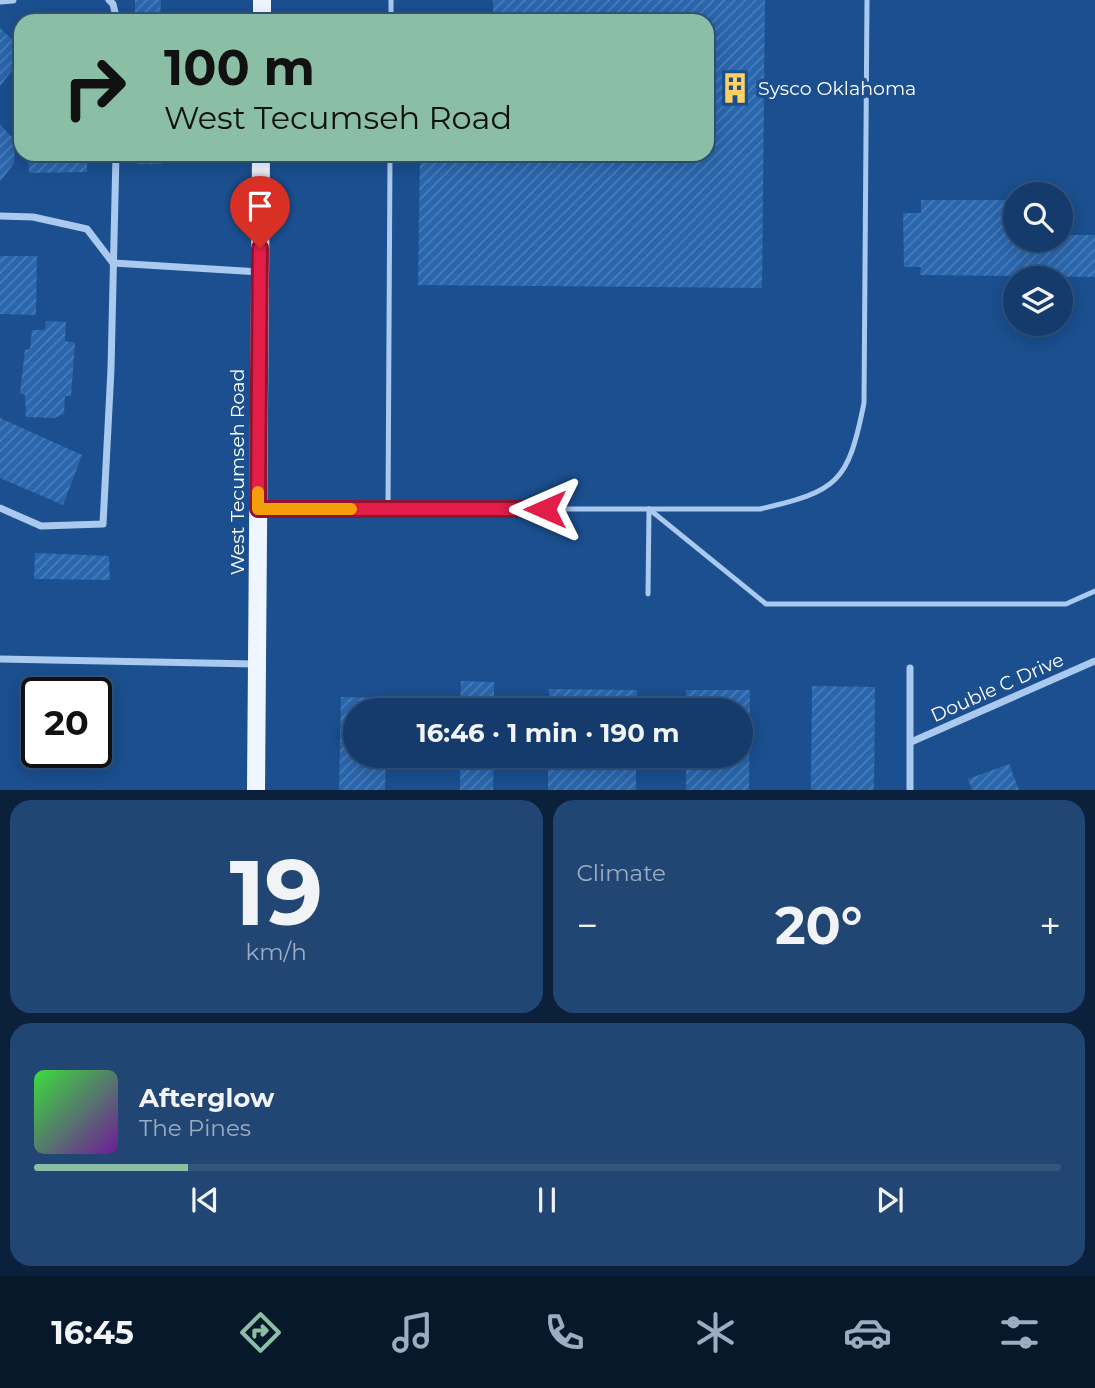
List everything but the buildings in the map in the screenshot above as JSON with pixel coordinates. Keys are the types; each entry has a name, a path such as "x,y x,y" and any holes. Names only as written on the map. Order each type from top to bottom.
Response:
{"main road":[{"name":"West Tecumseh Road","path":"256,789 261,161"}],"street":[{"path":"0,1 13,0"},
{"path":"0,508 41,526 103,524 116,161"},
{"path":"0,216 33,216 87,229 113,263 260,272"},
{"path":"0,659 257,664"},
{"name":"Double C Drive","path":"911,742 1095,661"},
{"path":"910,668 910,789"}],"lane":[{"path":"258,509 760,509 812,497 840,477 856,442 864,403 867,0"},
{"path":"388,509 390,161"},
{"path":"649,509 766,604 1066,604 1095,591"},
{"path":"649,509 649,594"}],"slow traffic":[{"path":"258,492 258,509 351,509"}],"place":[{"name":"Sysco Oklahoma","path":"735,88"}],"route":[{"path":"260,248 258,509 545,509"}]}
